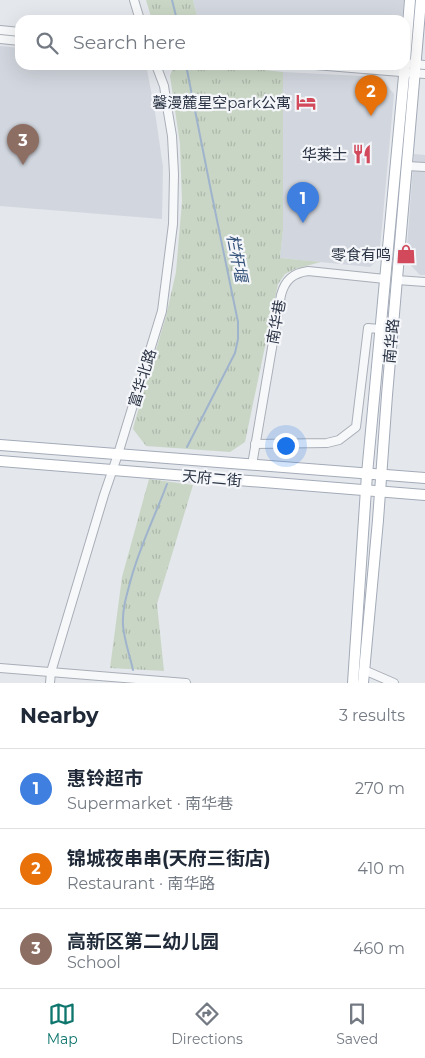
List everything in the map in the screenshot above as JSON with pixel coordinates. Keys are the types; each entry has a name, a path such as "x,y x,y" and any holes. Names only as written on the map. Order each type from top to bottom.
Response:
{"main road":[{"name":"南华路","path":"363,683 407,166 412,67 410,0"},
{"name":"南华路","path":"353,683 367,474 380,329 421,0"},
{"name":"天府二街","path":"0,444 425,478"},
{"name":"天府二街","path":"0,460 425,495"}],"street":[{"path":"134,0 138,15"},
{"path":"0,30 15,32"},
{"path":"0,39 15,40"},
{"name":"富华北路","path":"50,683 51,672 104,495 162,311 173,224 174,174 172,136 164,86 158,70"},
{"path":"407,166 425,167"},
{"name":"南华巷","path":"252,465 281,295 285,283 294,275 308,271 385,279"},
{"path":"397,280 425,282"},
{"path":"255,444 327,443 339,440 356,427 368,328 380,329"},
{"path":"0,668 186,683"},
{"path":"364,670 394,683"}],"shaded area":[{"path":"193,0 404,0 402,15 197,15"},
{"path":"0,46 15,48 15,70 147,70 163,167 162,219 0,206"},
{"path":"283,72 380,77 394,94 379,259 370,267 280,258 283,230"},
{"path":"414,154 425,155 425,275 420,275 406,260"}],"green space":[{"path":"146,0 193,0 197,15 150,15"},
{"path":"172,70 264,70 283,72 283,230 280,258 321,262 295,269 285,274 278,284 245,442 230,452 146,446 133,429 166,316 176,272 182,201 180,144 170,76"},
{"path":"149,479 193,485 157,604 164,671 110,668 122,577"}],"waterway":[{"name":"栏杆堰","path":"172,0 176,15"},
{"name":"栏杆堰","path":"187,70 238,322 238,339 235,353 187,447"},
{"name":"栏杆堰","path":"133,670 124,631 123,619 126,596 139,555 167,484"}],"place":[{"name":"馨漫麓星空park公寓","path":"306,102"},
{"name":"锦城夜串串(天府三街店)","path":"371,116"},
{"name":"华莱士","path":"362,154"},
{"name":"高新区第二幼儿园","path":"23,165"},
{"name":"惠铃超市","path":"303,223"},
{"name":"零食有鸣","path":"406,254"}]}
